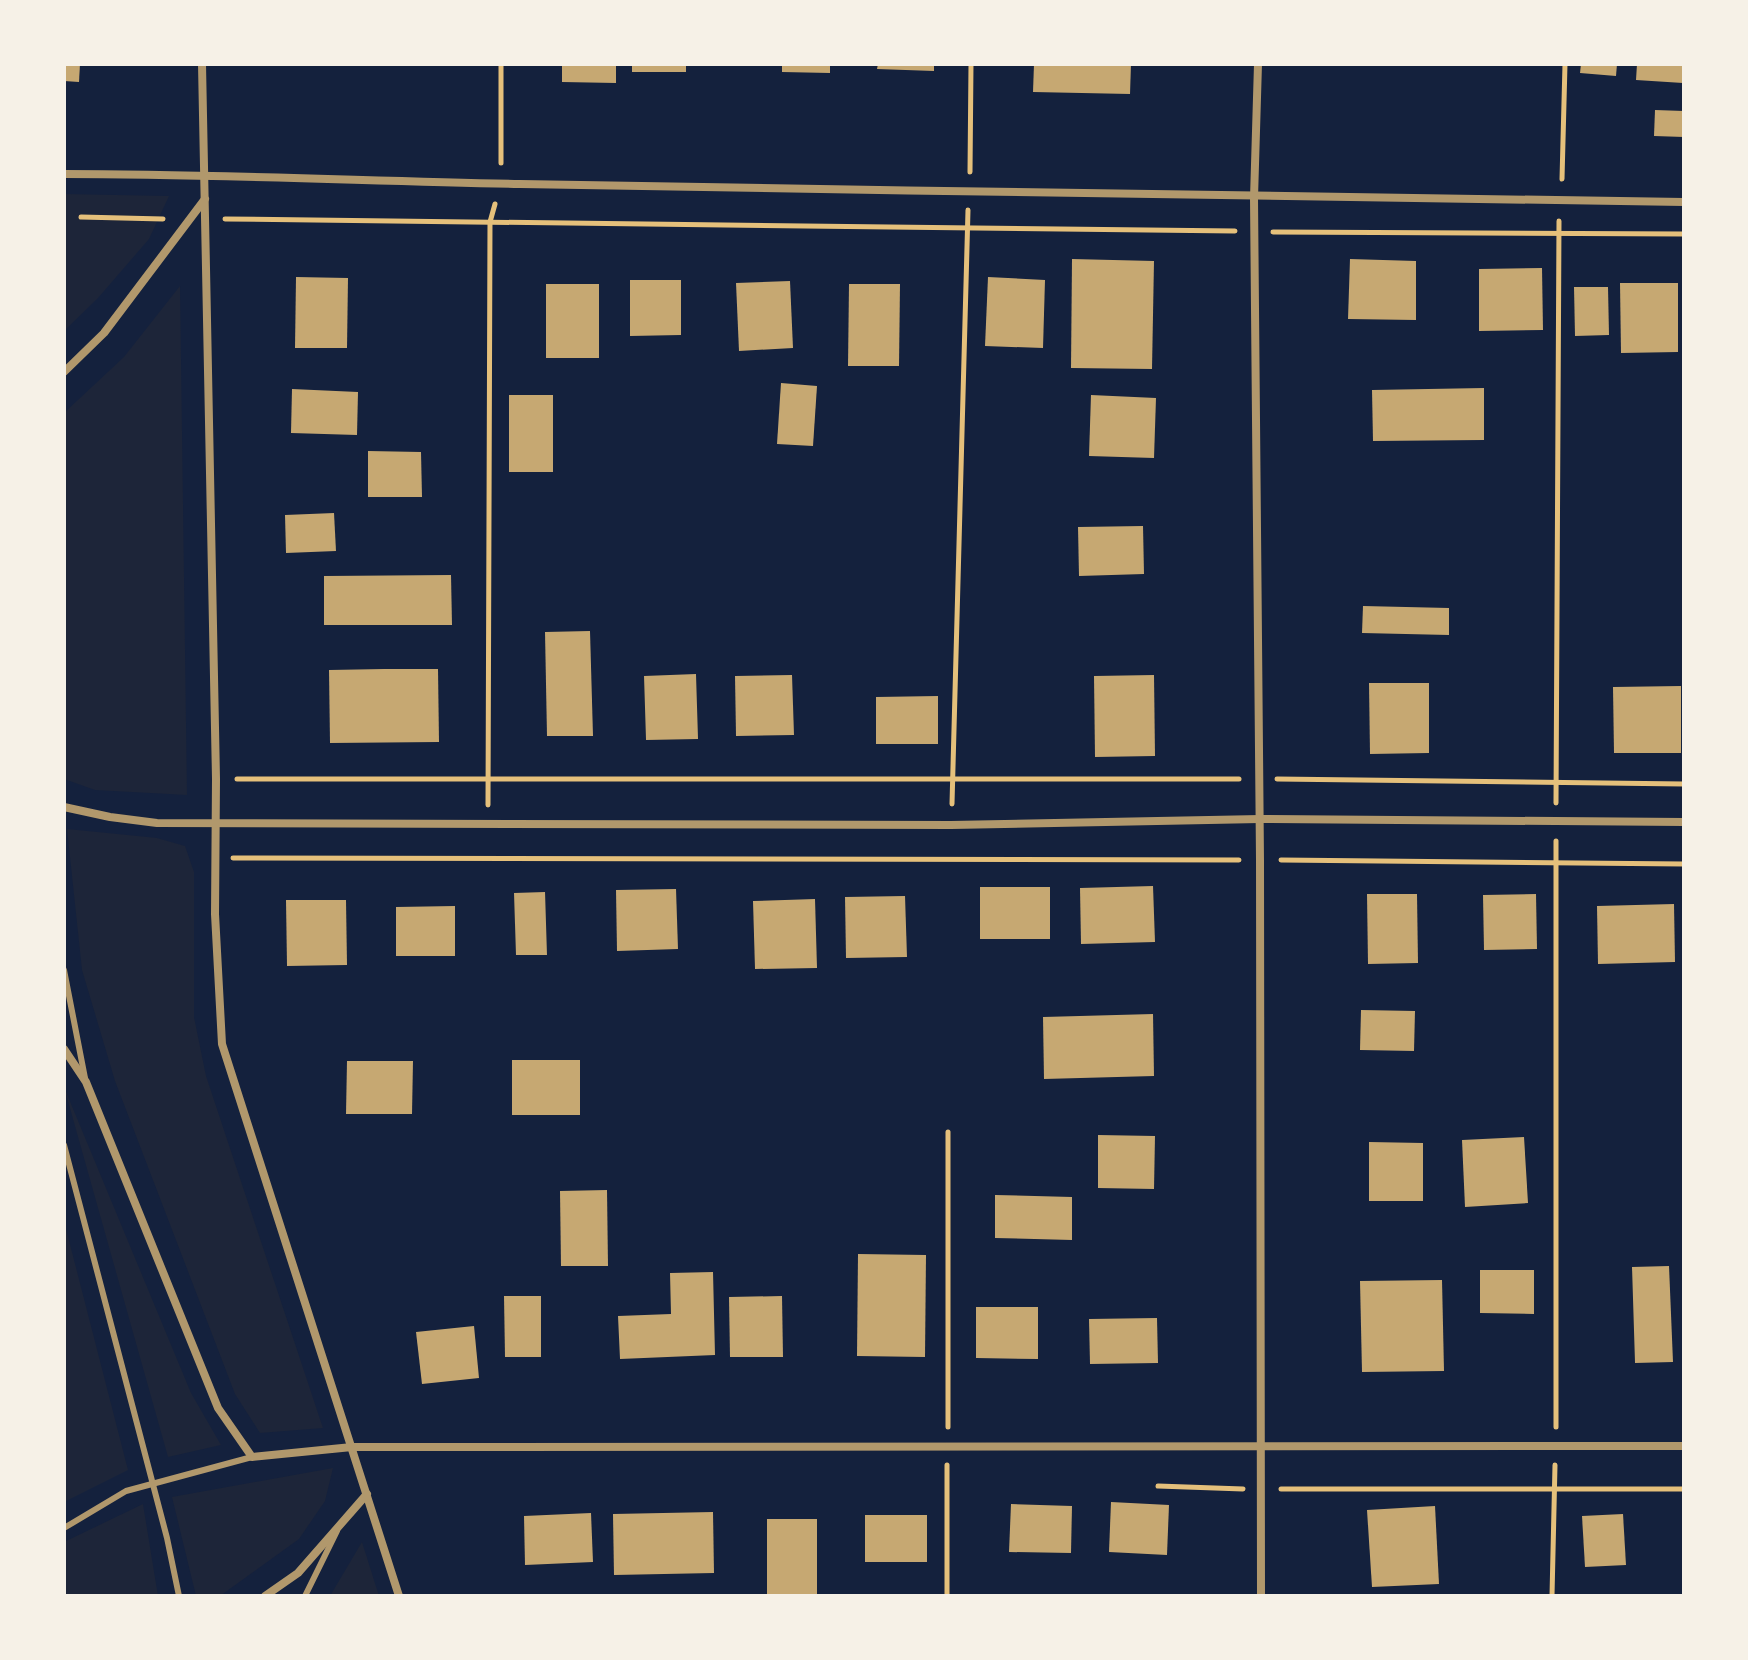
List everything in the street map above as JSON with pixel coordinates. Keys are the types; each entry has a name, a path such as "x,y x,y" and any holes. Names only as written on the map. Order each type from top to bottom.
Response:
{"street":[{"path":"202,64 216,779 215,914 222,1044 399,1596"},
{"path":"1258,64 1254,198 1260,819 1261,1596"},
{"path":"64,174 204,174 1254,198 1684,202"},
{"path":"64,372 104,333 205,199"},
{"path":"64,807 157,823 951,825 1260,819 1684,822"},
{"path":"64,1049 86,1082 218,1408 252,1457 352,1447 1684,1446"},
{"path":"270,1594 298,1573 367,1494"}],"lane":[{"path":"64,970 86,1082"},
{"path":"64,1145 153,1484 179,1596"},
{"path":"64,1528 126,1491 252,1457"},
{"path":"305,1596 337,1531"}],"path":[{"path":"487,822 490,780 490,222 501,183 501,64"},
{"path":"951,825 971,64"},
{"path":"81,217 191,219"},
{"path":"205,218 1684,234"},
{"path":"216,779 1259,779 1684,784"},
{"path":"216,858 1684,864"},
{"path":"947,1596 948,1132"},
{"path":"1158,1486 1261,1489 1684,1489"}],"shaded area":[{"path":"64,194 169,196 149,239 98,298 64,331"},
{"path":"180,286 187,795 95,790 64,779 64,413 124,357"},
{"path":"67,829 157,838 185,846 194,872 194,1017 206,1076 323,1428 260,1433 235,1394 115,1081 82,970"},
{"path":"64,1087 191,1393 221,1445 168,1457"},
{"path":"64,1221 128,1470 64,1502"},
{"path":"333,1468 325,1501 299,1539 220,1596 196,1596 172,1497"},
{"path":"143,1504 158,1596 64,1596 64,1542"},
{"path":"362,1542 379,1596 330,1596"}],"building":[{"path":"64,64 80,64 79,82 64,81"},
{"path":"562,64 616,64 616,83 562,82"},
{"path":"632,64 686,64 686,72 632,72"},
{"path":"782,64 830,64 830,73 782,72"},
{"path":"878,64 934,64 934,71 877,69"},
{"path":"1034,64 1131,64 1130,94 1033,92"},
{"path":"1581,64 1617,64 1616,76 1580,73"},
{"path":"1637,64 1684,64 1683,83 1636,80"},
{"path":"1655,110 1684,111 1684,137 1654,136"},
{"path":"1072,259 1154,261 1152,369 1071,368"},
{"path":"1350,259 1416,261 1416,320 1348,319"},
{"path":"1542,268 1543,330 1479,331 1479,269"},
{"path":"296,277 348,278 347,348 295,348"},
{"path":"988,277 1045,280 1043,348 985,346"},
{"path":"630,280 681,280 681,335 630,336"},
{"path":"790,281 793,348 739,351 736,283"},
{"path":"1620,283 1678,283 1678,352 1621,353"},
{"path":"546,284 599,284 599,358 546,358"},
{"path":"849,284 900,284 899,366 848,366"},
{"path":"1574,287 1608,287 1609,335 1575,336"},
{"path":"781,383 817,386 813,446 777,444"},
{"path":"1484,388 1484,440 1373,441 1372,390"},
{"path":"292,389 358,392 357,435 291,433"},
{"path":"509,395 553,395 553,472 509,472"},
{"path":"1091,395 1156,398 1154,458 1089,456"},
{"path":"368,451 421,452 422,497 368,497"},
{"path":"334,513 336,551 286,553 285,515"},
{"path":"1143,526 1144,574 1079,576 1078,527"},
{"path":"451,575 452,625 324,625 324,576"},
{"path":"1363,606 1449,608 1449,635 1362,633"},
{"path":"590,631 593,736 547,736 545,632"},
{"path":"438,669 439,742 330,743 329,670"},
{"path":"696,674 698,739 646,740 644,676"},
{"path":"792,675 794,735 736,736 735,676"},
{"path":"1154,675 1155,756 1095,757 1094,676"},
{"path":"1369,683 1429,683 1429,753 1370,754"},
{"path":"1681,686 1681,753 1614,753 1613,687"},
{"path":"938,696 938,744 876,744 876,697"},
{"path":"1153,886 1155,942 1081,944 1080,888"},
{"path":"980,887 1050,887 1050,939 980,939"},
{"path":"676,889 678,949 617,951 616,890"},
{"path":"545,892 547,955 516,955 514,893"},
{"path":"1367,894 1417,894 1418,963 1368,964"},
{"path":"1536,894 1537,949 1484,950 1483,895"},
{"path":"905,896 907,957 846,958 845,897"},
{"path":"815,899 817,968 755,969 753,901"},
{"path":"286,900 346,900 347,965 287,966"},
{"path":"1674,904 1675,962 1598,964 1597,906"},
{"path":"455,906 455,956 396,956 396,907"},
{"path":"1361,1010 1415,1011 1414,1051 1360,1050"},
{"path":"1153,1014 1154,1076 1044,1079 1043,1017"},
{"path":"512,1060 580,1060 580,1115 512,1115"},
{"path":"347,1061 413,1061 412,1114 346,1114"},
{"path":"1098,1135 1155,1136 1154,1189 1098,1188"},
{"path":"1524,1137 1528,1203 1465,1207 1462,1140"},
{"path":"1369,1142 1423,1143 1423,1201 1369,1201"},
{"path":"607,1190 608,1266 561,1266 560,1191"},
{"path":"995,1195 1072,1197 1072,1240 995,1238"},
{"path":"858,1254 926,1255 925,1357 857,1356"},
{"path":"1669,1266 1673,1362 1635,1363 1632,1267"},
{"path":"1480,1270 1534,1270 1534,1314 1480,1313"},
{"path":"713,1272 715,1355 620,1359 618,1316 671,1314 670,1273"},
{"path":"1442,1280 1444,1371 1362,1372 1360,1281"},
{"path":"504,1296 541,1296 541,1357 505,1357"},
{"path":"782,1296 783,1357 730,1357 729,1297"},
{"path":"976,1307 1038,1307 1038,1359 976,1358"},
{"path":"1157,1318 1158,1363 1090,1364 1089,1319"},
{"path":"474,1326 479,1378 422,1384 416,1332"},
{"path":"1111,1502 1169,1505 1167,1555 1109,1552"},
{"path":"1011,1504 1072,1506 1071,1553 1009,1552"},
{"path":"1435,1506 1439,1584 1372,1587 1367,1510"},
{"path":"713,1512 714,1573 614,1575 613,1514"},
{"path":"591,1513 593,1562 525,1565 524,1516"},
{"path":"1623,1514 1626,1565 1585,1567 1582,1516"},
{"path":"865,1515 927,1515 927,1562 865,1562"},
{"path":"767,1519 817,1519 817,1596 767,1596"}]}
